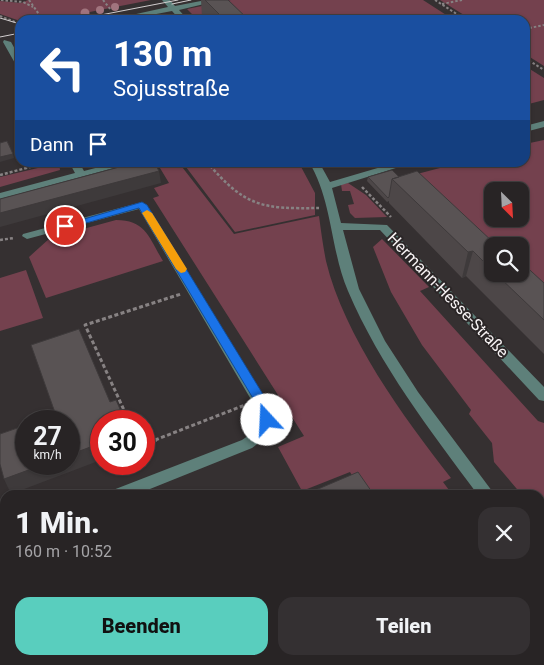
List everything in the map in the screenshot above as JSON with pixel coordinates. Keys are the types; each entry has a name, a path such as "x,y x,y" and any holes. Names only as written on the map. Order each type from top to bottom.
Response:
{"street":[{"path":"166,0 180,15"},
{"path":"138,15 217,0"},
{"path":"7,42 15,56"},
{"path":"530,128 544,124"},
{"path":"77,167 81,175"},
{"path":"0,196 111,167"},
{"path":"316,167 325,187 353,288 377,338 413,394 483,490"},
{"path":"325,187 394,167"},
{"path":"27,236 142,205 260,399 266,412 267,423 263,431 256,438 237,448 131,490"},
{"name":"Hermann-Hesse-Straße","path":"336,226 383,227 544,396"}],"path":[{"path":"1,0 23,2 33,7"},
{"path":"29,0 39,15"},
{"path":"103,0 111,10"},
{"path":"435,0 458,15"},
{"path":"442,4 462,0"},
{"path":"0,16 15,22"},
{"path":"530,28 544,25"},
{"path":"530,61 544,70"},
{"path":"0,175 30,167"},
{"path":"211,167 226,186 244,201 262,206 322,208"},
{"path":"354,179 393,220"},
{"path":"124,410 85,325 194,289"},
{"path":"155,440 260,399"}],"shaded area":[{"path":"28,0 151,0 74,15 15,15 15,19 0,14 0,1 21,3"},
{"path":"231,0 423,0 446,15 193,15 187,9"},
{"path":"440,0 544,0 544,66 530,57 530,15 464,15"},
{"path":"530,69 544,78 544,100 530,104"},
{"path":"544,140 544,317 524,282 529,282 529,237 484,237 484,240 398,179 444,167 530,167 530,143"},
{"path":"42,167 60,167 60,170 0,187 0,177"},
{"path":"159,167 182,167 234,234 319,216 326,261 347,318 361,347 396,403 451,478 443,482 449,490 361,490 350,472 301,490 278,447 304,436 153,198 159,196 154,188 169,183"},
{"path":"186,167 301,167 315,193 315,215 235,232"},
{"path":"348,183 366,195 387,217 355,218 350,213 348,205 354,204 350,191 342,191 341,184"},
{"path":"116,220 134,223 146,232 163,261 46,298 29,257 50,238"},
{"path":"382,239 429,287 420,291 538,421 544,423 544,490 518,490 494,462 492,443 469,414 471,410 422,345 391,292 373,247"},
{"path":"26,270 43,318 0,331 0,278"}],"building":[{"path":"205,0 228,0 244,15 220,15"},
{"path":"7,141 13,154 0,157 0,143"},
{"path":"119,167 157,167 159,171 0,213 0,199"},
{"path":"392,170 399,177 392,179 388,198 368,177"},
{"path":"417,171 488,237 484,237 484,262 473,251 468,252 392,179"},
{"path":"529,269 544,283 544,320 504,282 529,282"},
{"path":"79,329 110,402 116,400 120,410 90,410 90,447 80,451 80,410 54,410 31,345"},
{"path":"15,429 15,475 4,479 0,464 0,434"},
{"path":"358,472 371,490 316,490"}],"tram line":[{"path":"101,15 178,0"},
{"path":"172,4 191,0"},
{"path":"0,18 15,22"},
{"path":"0,37 15,34"}],"slow traffic":[{"path":"147,213 181,269"}],"route":[{"path":"65,226 142,205 260,399 267,420"}]}
